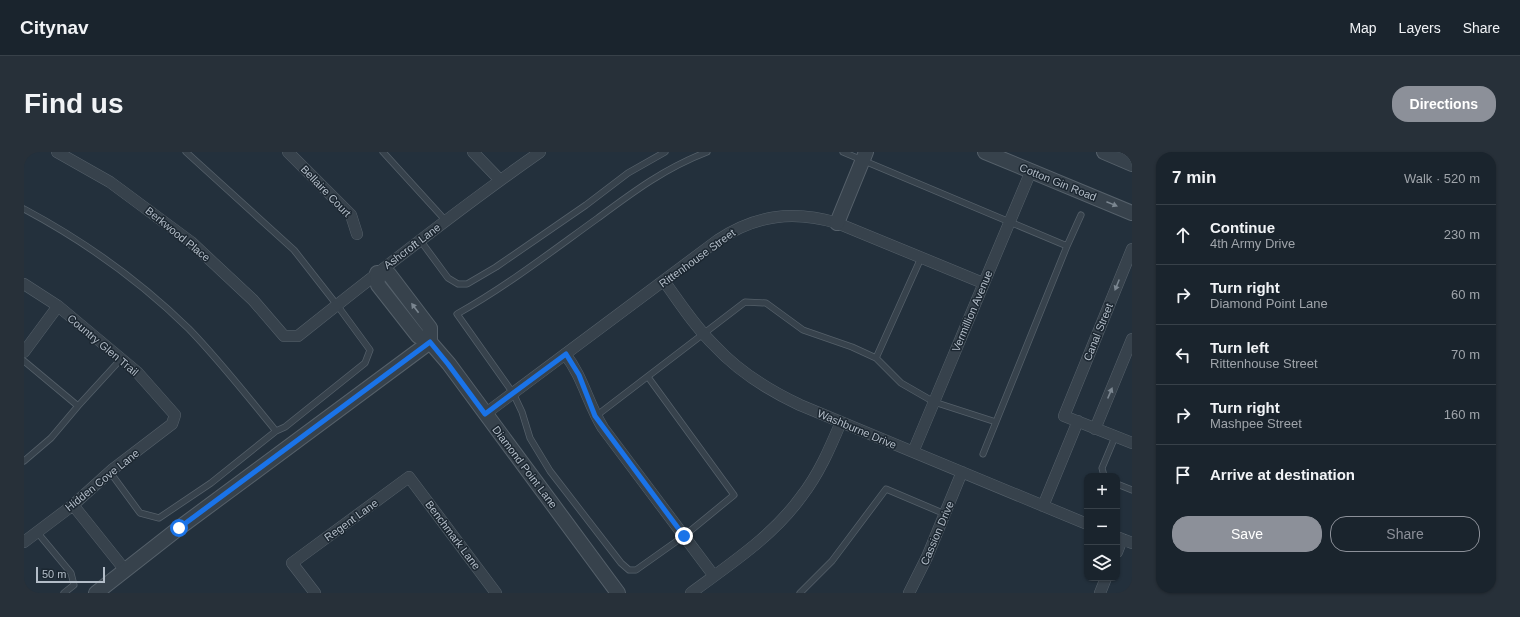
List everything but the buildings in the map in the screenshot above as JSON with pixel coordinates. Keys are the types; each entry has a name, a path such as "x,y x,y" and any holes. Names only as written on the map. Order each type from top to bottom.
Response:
{"street":[{"name":"Berkwood Place","path":"57,152 110,182 191,242 253,300 284,336"},
{"name":"Bellaire Court","path":"288,152 351,215 357,234"},
{"path":"473,152 500,180"},
{"name":"Ashcroft Lane","path":"284,336 298,336 377,272 540,152"},
{"name":"Cotton Gin Road","path":"985,152 1132,213"},
{"path":"1104,152 1132,164"},
{"path":"837,223 865,156"},
{"name":"Vermillion Avenue","path":"913,452 1031,171"},
{"name":"Rittenhouse Street","path":"485,414 723,237 748,224 770,218 792,215 815,217 837,223 983,283"},
{"name":"Canal Street","path":"1078,421 1064,416 1132,249"},
{"name":"Diamond Point Lane","path":"377,272 389,274 430,328 430,342 448,364 618,593"},
{"name":"Washburne Drive","path":"664,281 704,335 736,366 760,384 786,399 1084,523"},
{"name":"Country Glen Trail","path":"24,284 58,306 137,372 175,415"},
{"path":"24,352 58,306"},
{"path":"96,593 179,528 430,342"},
{"path":"1095,429 1131,343"},
{"path":"566,354 579,375 595,416 714,576"},
{"name":"Hidden Cove Lane","path":"24,542 172,424 175,415"},
{"path":"1043,506 1078,421 1132,443"},
{"path":"691,593 761,540 793,508 818,471 841,422"},
{"name":"Cassion Drive","path":"909,593 921,571 962,472"},
{"name":"Regent Lane","path":"315,593 292,563 409,477"},
{"name":"Benchmark Lane","path":"409,477 496,593"},
{"path":"73,504 125,570"},
{"path":"1100,593 1105,581"}],"lane":[{"path":"110,472 140,513 159,518 211,483 276,431 285,427 365,363 370,350 294,250 186,152"},
{"path":"384,152 446,221"},
{"path":"420,240 448,278 458,284 467,284 496,267 560,223 628,172 665,152"},
{"path":"648,377 734,495 684,536 636,570 629,570 621,563 550,471 530,438 514,393 457,314 489,296 650,180 685,160 707,152"},
{"path":"843,152 865,156 1067,246"},
{"path":"24,209 99,254 154,297 189,330 233,379 276,431"},
{"path":"983,454 1081,215"},
{"path":"876,358 921,258"},
{"path":"595,416 704,335 745,302 766,303 802,330 852,347 876,358 900,383 934,402 996,422"},
{"path":"24,461 51,438 121,359"},
{"path":"24,361 78,406"},
{"path":"1103,473 1102,468 1115,437"},
{"path":"1120,485 1132,490"},
{"path":"800,593 832,561 886,489 945,514"},
{"path":"37,532 71,573 74,586 64,593"}],"route":[{"path":"179,528 430,342 485,414 566,354 579,375 595,416 684,536"}]}
